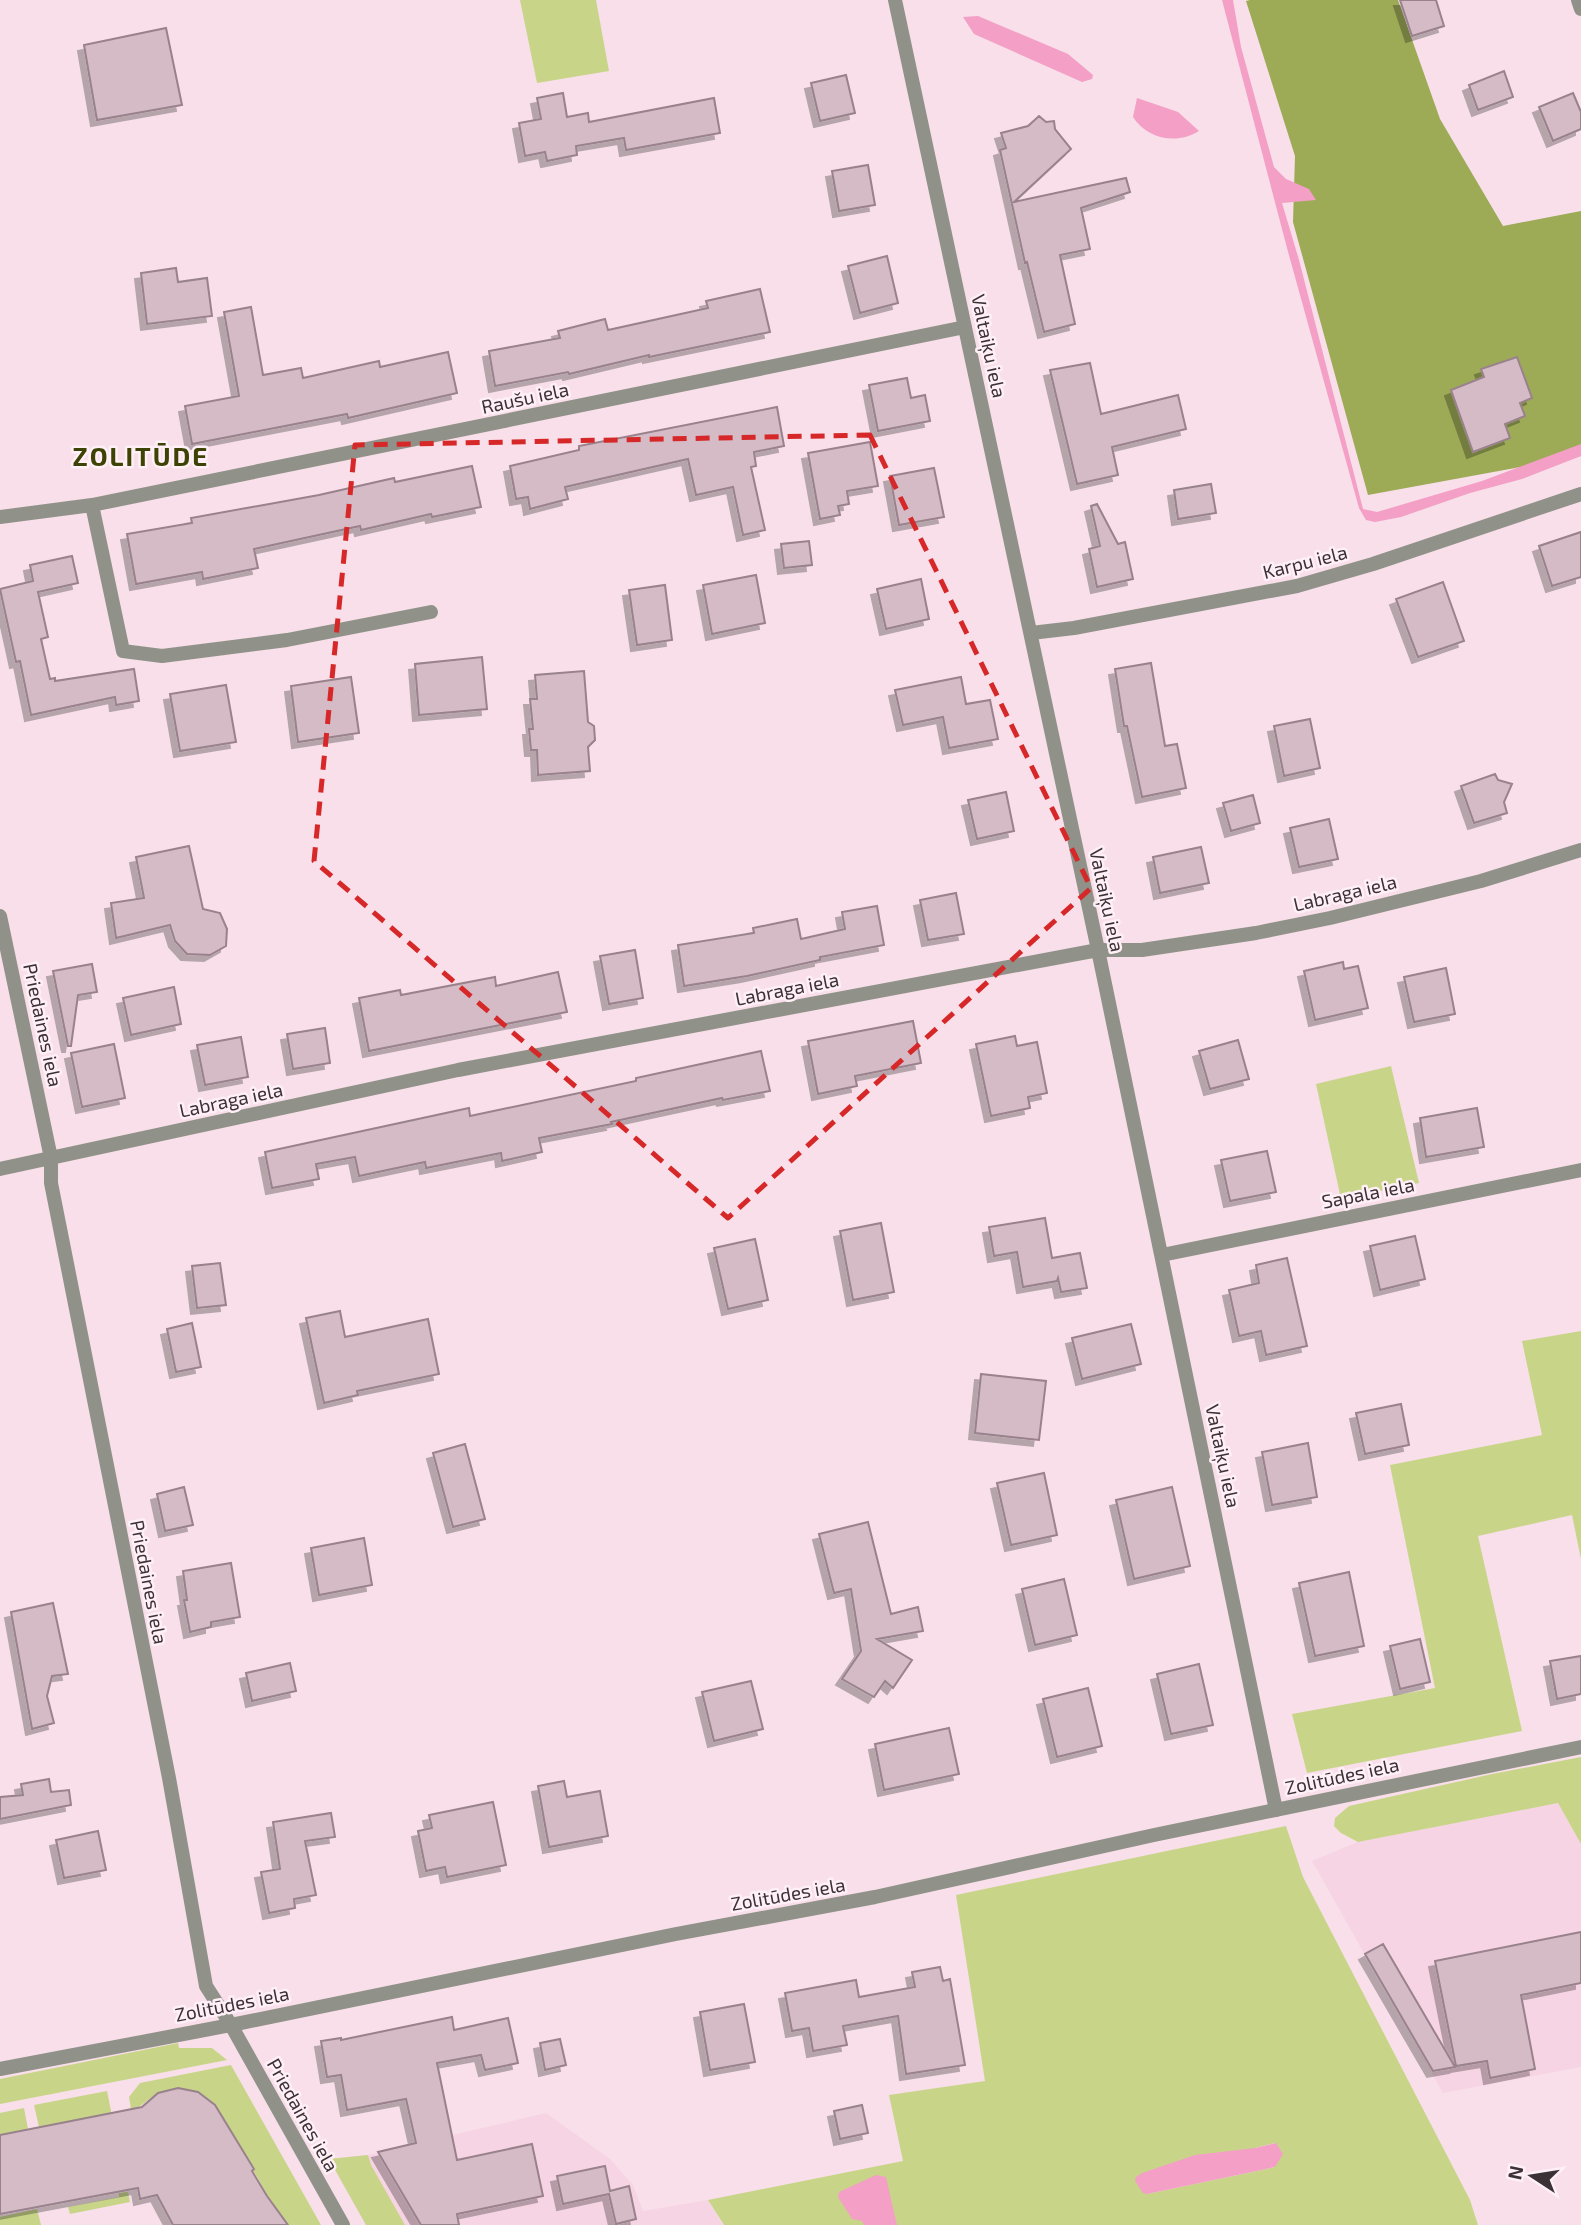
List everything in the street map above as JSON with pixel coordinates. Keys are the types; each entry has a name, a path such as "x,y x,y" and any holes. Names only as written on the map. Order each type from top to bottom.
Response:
{"street":[{"name":"Valtaiķu iela","path":"895,0 1098,950 1276,1810"},
{"path":"1578,0 1581,9"},
{"name":"Raušu iela","path":"0,517 92,505 965,327"},
{"name":"Karpu iela","path":"1031,633 1074,628 1297,586 1373,564 1581,494"},
{"path":"92,505 124,651 162,656 288,640 430,612"},
{"name":"Labraga iela","path":"0,1169 458,1070 1098,950 1142,950 1256,933 1481,881 1581,850"},
{"name":"Priedaines iela","path":"0,916 51,1158 51,1183 166,1765 206,1986 231,2025 343,2225"},
{"name":"Sapala iela","path":"1162,1255 1581,1170"},
{"name":"Zolitūdes iela","path":"0,2069 676,1934 876,1898 1276,1810 1581,1747"}],"highlighted area":[{"path":"870,435 1091,888 728,1218 314,861 355,445"}],"shaded area":[{"path":"1222,0 1233,0 1241,47 1274,167 1286,179 1309,189 1316,200 1282,203 1363,509 1377,512 1482,481 1581,444 1581,456 1522,479 1470,493 1401,517 1375,522 1366,520 1359,508 1287,248"},
{"path":"978,16 1068,54 1093,75 1092,79 1082,82 974,34 963,17"},
{"path":"1137,98 1178,112 1199,131 1172,139 1154,135 1133,117"},
{"path":"1558,1803 1581,1844 1581,2067 1443,2093 1312,1861 1358,1842"},
{"path":"546,2113 610,2159 633,2185 643,2211 708,2200 723,2225 366,2225 329,2159 368,2155"},
{"path":"1276,2143 1283,2154 1275,2167 1147,2194 1143,2193 1135,2181 1142,2173 1195,2155"},
{"path":"876,2175 886,2177 897,2225 864,2225 862,2221 852,2219 838,2197 839,2192"}],"green space":[{"path":"520,0 596,0 609,71 537,83"},
{"path":"1398,0 1440,119 1503,226 1581,211 1581,456 1368,495 1293,222 1295,156 1246,1"},
{"path":"1391,1066 1419,1183 1341,1199 1316,1084"},
{"path":"1581,1331 1581,1559 1572,1515 1478,1536 1522,1731 1307,1773 1292,1714 1435,1688 1390,1465 1542,1435 1522,1341"},
{"path":"1581,1757 1581,1844 1558,1803 1358,1842 1334,1826 1335,1818 1349,1806"},
{"path":"1286,1826 1303,1877 1470,2200 1478,2225 724,2225 708,2200 903,2161 889,2095 985,2081 956,1895","holes":["1275,2143 1275,2167 1147,2194 1255,2148"]},
{"path":"178,2043 179,2048 212,2048 227,2060 0,2104 0,2079"},
{"path":"231,2065 321,2225 284,2225 225,2120 212,2102 200,2093 170,2089 131,2109 129,2097 140,2083"},
{"path":"107,2091 127,2190 74,2120 39,2127 34,2105"},
{"path":"24,2108 28,2129 0,2135 0,2113"},
{"path":"368,2155 405,2225 366,2225 329,2159"},
{"path":"128,2192 130,2202 70,2214 68,2207 119,2197 119,2193"},
{"path":"37,2209 41,2225 0,2225 0,2217"}],"building":[{"path":"1400,0 1436,0 1444,26 1412,36"},
{"path":"166,28 182,105 97,120 84,45"},
{"path":"1504,71 1513,97 1478,110 1469,85"},
{"path":"846,75 855,113 820,121 811,83"},
{"path":"563,93 567,117 588,113 589,122 714,98 720,133 626,150 624,138 576,146 577,155 547,161 545,152 525,156 519,123 541,119 537,98"},
{"path":"1573,93 1581,112 1581,129 1553,141 1539,107"},
{"path":"1039,116 1046,122 1054,121 1055,129 1071,149 1014,202 1126,178 1130,192 1081,208 1090,249 1060,255 1075,324 1044,332 1027,262 1025,263 1000,150 1006,148 1001,133 1028,126"},
{"path":"868,165 875,205 839,211 832,171"},
{"path":"887,256 898,303 860,313 848,266"},
{"path":"176,268 178,282 207,278 212,316 147,324 141,273"},
{"path":"760,289 770,332 649,355 569,374 568,372 495,386 489,351 560,338 558,331 605,319 608,330 708,308 706,301"},
{"path":"251,307 263,375 301,368 303,378 379,361 380,367 448,352 457,393 348,418 347,414 192,444 185,406 239,396 224,312"},
{"path":"1517,357 1532,398 1520,403 1525,416 1505,424 1510,438 1473,452 1451,390 1484,377 1481,369"},
{"path":"1090,363 1101,414 1178,395 1186,429 1112,447 1118,475 1077,484 1050,370"},
{"path":"907,378 911,398 925,395 930,421 878,431 869,385"},
{"path":"777,407 784,446 754,452 756,466 751,467 765,530 743,535 733,487 696,495 688,459 565,487 568,499 530,509 528,497 516,499 510,466 579,450 579,446"},
{"path":"870,442 878,486 847,491 849,504 838,506 840,515 820,519 808,453"},
{"path":"472,466 481,507 432,517 431,514 361,530 360,526 254,549 258,568 203,579 202,572 136,584 127,534 192,523 191,518 319,495 394,478 395,482"},
{"path":"934,468 944,517 899,525 890,476"},
{"path":"1211,484 1216,513 1178,519 1174,490"},
{"path":"1097,504 1118,544 1125,542 1133,579 1097,587 1089,549 1100,546 1091,506"},
{"path":"1581,532 1581,577 1552,586 1539,546"},
{"path":"809,541 812,565 784,568 781,544"},
{"path":"72,556 78,583 38,592 48,637 41,639 50,679 55,678 55,681 134,669 139,701 116,705 115,697 31,715 20,661 16,662 0,589 33,581 30,565"},
{"path":"756,575 765,623 712,634 703,585"},
{"path":"921,579 929,619 886,629 877,589"},
{"path":"1443,582 1464,641 1418,657 1396,599"},
{"path":"665,585 672,640 637,645 629,590"},
{"path":"482,657 487,709 419,715 415,664"},
{"path":"1151,663 1165,746 1177,744 1186,788 1142,797 1127,726 1124,726 1115,669"},
{"path":"584,671 588,722 594,726 595,740 588,747 590,771 538,775 537,750 531,750 529,729 533,729 530,699 537,699 535,675"},
{"path":"351,677 359,733 298,742 291,686"},
{"path":"961,677 966,704 990,700 998,739 949,748 943,717 903,725 895,690"},
{"path":"226,685 236,742 180,751 170,694"},
{"path":"1310,719 1320,768 1284,776 1274,726"},
{"path":"1495,774 1498,780 1512,784 1504,802 1507,813 1474,823 1461,786"},
{"path":"1006,792 1014,831 977,839 968,800"},
{"path":"1253,795 1260,823 1231,831 1223,803"},
{"path":"1329,819 1338,859 1299,867 1290,828"},
{"path":"189,846 203,909 220,913 227,929 226,946 210,955 187,954 175,941 170,925 116,938 111,903 144,898 136,857"},
{"path":"1201,847 1209,883 1160,893 1153,857"},
{"path":"956,893 964,934 928,940 920,900"},
{"path":"877,906 884,945 820,957 820,960 747,976 684,986 678,945 754,933 753,928 797,919 801,939 845,929 842,912"},
{"path":"635,950 643,998 609,1004 600,956"},
{"path":"1343,962 1344,969 1358,966 1368,1008 1315,1020 1304,971"},
{"path":"92,964 97,992 78,995 71,1046 68,1046 53,971"},
{"path":"1446,968 1455,1014 1414,1022 1404,977"},
{"path":"558,972 567,1012 369,1051 359,998 400,990 401,995 495,977 496,986"},
{"path":"174,987 181,1024 131,1035 123,998"},
{"path":"913,1021 921,1063 855,1076 857,1086 818,1094 808,1041"},
{"path":"325,1028 330,1063 293,1069 287,1034"},
{"path":"1015,1036 1017,1046 1037,1042 1047,1093 1028,1097 1030,1108 991,1116 976,1044"},
{"path":"241,1037 248,1077 205,1085 197,1045"},
{"path":"1238,1040 1249,1079 1210,1089 1199,1051"},
{"path":"114,1044 125,1098 82,1107 71,1053"},
{"path":"761,1051 770,1091 723,1100 722,1098 539,1138 542,1152 502,1161 501,1153 426,1168 425,1162 359,1176 355,1157 316,1164 319,1179 272,1188 265,1152 469,1108 470,1116"},
{"path":"1477,1108 1484,1147 1426,1157 1420,1118"},
{"path":"1267,1151 1276,1192 1230,1201 1221,1160"},
{"path":"1045,1218 1052,1258 1080,1253 1087,1288 1061,1292 1058,1278 1057,1281 1023,1287 1017,1252 994,1256 989,1227"},
{"path":"881,1223 894,1292 853,1300 840,1231"},
{"path":"1415,1236 1425,1279 1380,1290 1370,1246"},
{"path":"755,1239 768,1300 728,1309 714,1248"},
{"path":"1287,1258 1307,1346 1266,1355 1261,1331 1239,1336 1229,1290 1259,1283 1256,1265"},
{"path":"220,1263 226,1305 197,1308 192,1266"},
{"path":"340,1311 345,1337 428,1319 439,1374 357,1391 358,1395 324,1403 306,1318"},
{"path":"192,1323 201,1367 176,1372 167,1329"},
{"path":"1131,1324 1141,1364 1082,1379 1072,1338"},
{"path":"981,1374 1046,1381 1039,1440 975,1433"},
{"path":"1401,1404 1409,1445 1365,1454 1356,1413"},
{"path":"1308,1443 1317,1497 1272,1505 1262,1452"},
{"path":"465,1444 485,1519 453,1527 433,1453"},
{"path":"1044,1473 1057,1535 1011,1545 997,1483"},
{"path":"184,1487 193,1525 165,1531 157,1494"},
{"path":"1172,1487 1190,1566 1134,1579 1116,1500"},
{"path":"868,1522 891,1614 918,1607 923,1631 877,1639 912,1660 893,1688 885,1681 874,1697 842,1679 861,1651 851,1589 834,1593 819,1534"},
{"path":"364,1538 372,1585 319,1595 311,1548"},
{"path":"231,1563 240,1617 211,1622 211,1627 190,1632 184,1600 187,1600 183,1571"},
{"path":"1349,1572 1364,1646 1315,1656 1299,1583"},
{"path":"1064,1579 1077,1635 1035,1645 1022,1589"},
{"path":"53,1603 68,1674 52,1676 47,1696 54,1723 32,1729 11,1612"},
{"path":"1420,1639 1430,1682 1400,1689 1390,1646"},
{"path":"1581,1656 1581,1694 1557,1699 1550,1661"},
{"path":"290,1663 296,1691 252,1701 246,1673"},
{"path":"1199,1664 1213,1725 1171,1734 1157,1674"},
{"path":"751,1681 763,1729 714,1741 702,1692"},
{"path":"1088,1688 1102,1746 1057,1757 1043,1699"},
{"path":"949,1728 959,1774 884,1790 875,1744"},
{"path":"49,1779 51,1792 69,1790 71,1805 0,1819 0,1797 23,1795 21,1784"},
{"path":"564,1781 567,1797 600,1791 608,1836 549,1847 538,1786"},
{"path":"493,1802 506,1865 447,1877 445,1867 426,1871 418,1831 432,1828 429,1815"},
{"path":"331,1813 335,1837 305,1841 316,1895 294,1899 295,1908 269,1913 261,1872 280,1869 273,1822"},
{"path":"98,1831 106,1870 64,1878 56,1840"},
{"path":"1581,1932 1581,1983 1521,1995 1535,2069 1490,2078 1487,2061 1456,2066 1435,1961"},
{"path":"1383,1944 1455,2067 1433,2071 1365,1954"},
{"path":"940,1967 943,1981 950,1979 965,2065 906,2074 898,2016 843,2026 847,2045 813,2051 809,2028 792,2031 785,1993 856,1980 859,1997 915,1987 912,1972"},
{"path":"744,2004 755,2062 710,2070 700,2012"},
{"path":"452,2017 454,2030 508,2018 518,2063 485,2070 481,2055 437,2063 457,2160 532,2144 543,2196 457,2214 459,2225 421,2225 378,2152 416,2143 406,2099 347,2110 341,2075 327,2077 321,2041 341,2040"},
{"path":"560,2039 566,2065 545,2070 540,2043"},
{"path":"178,2088 198,2092 215,2105 254,2169 252,2171 267,2196 288,2225 173,2225 157,2195 140,2199 138,2188 0,2214 0,2135 142,2107 158,2093"},
{"path":"862,2105 868,2133 840,2139 834,2111"},
{"path":"605,2166 610,2191 629,2186 636,2219 616,2224 609,2194 563,2204 557,2176"}],"district":[{"name":"ZOLITŪDE","path":"141,457"}]}
